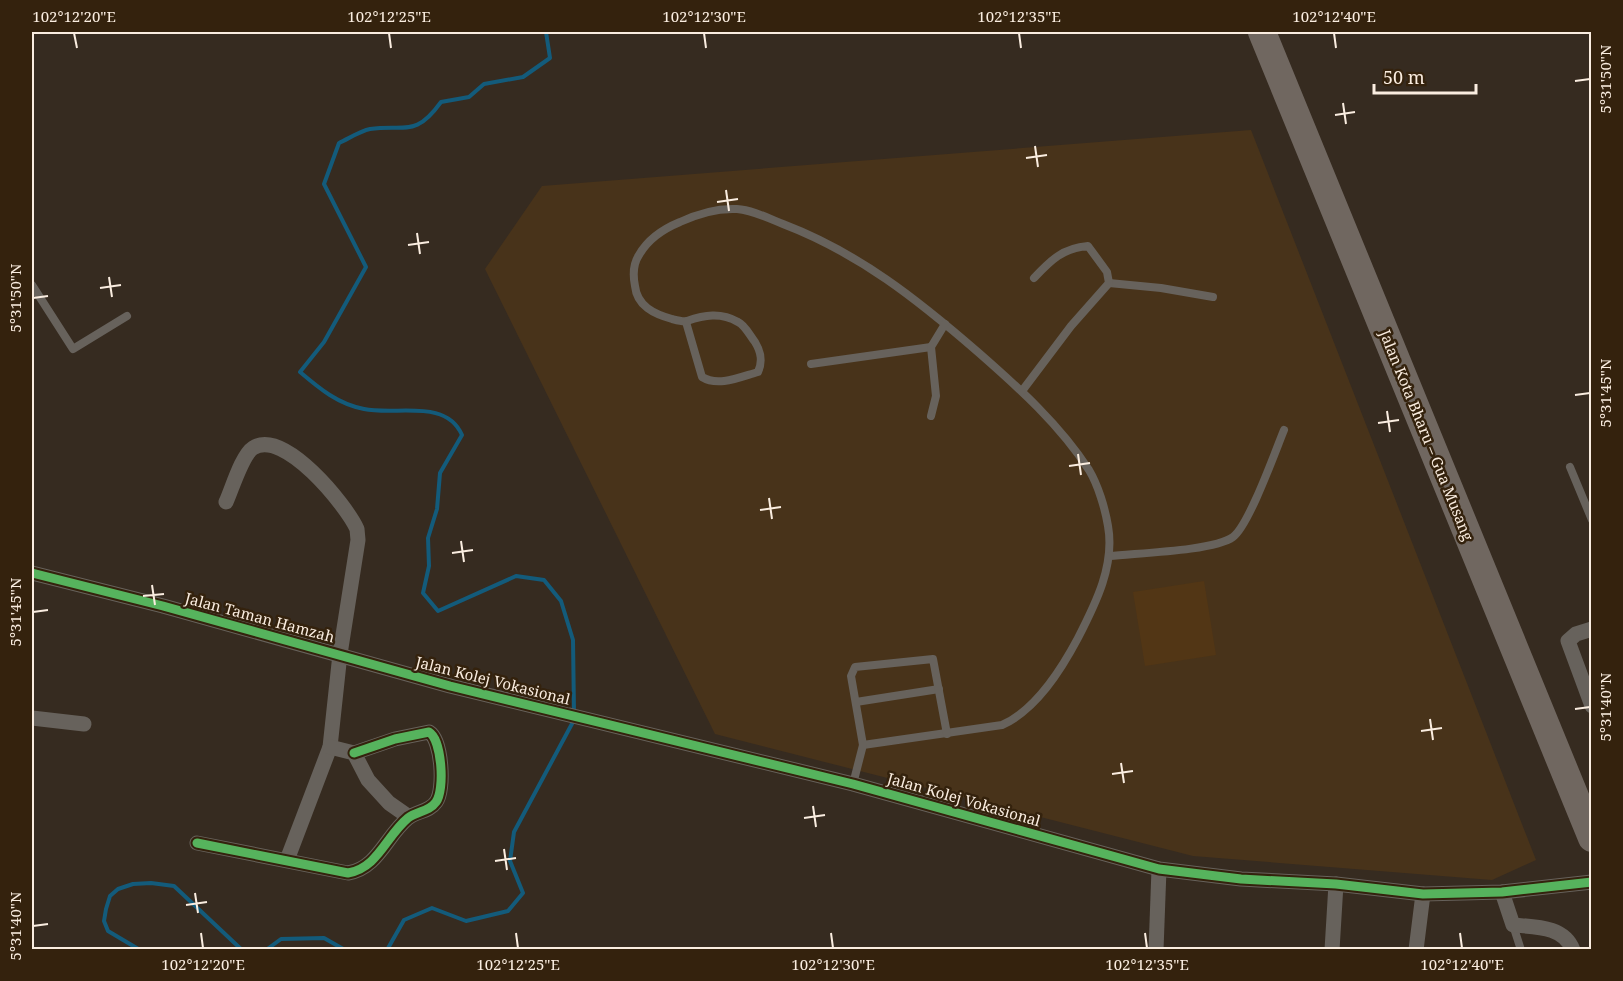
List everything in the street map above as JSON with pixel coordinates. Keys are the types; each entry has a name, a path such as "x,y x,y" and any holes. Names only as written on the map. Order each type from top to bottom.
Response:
{"highway":[{"name":"Jalan Kota Bharu – Gua Musang","path":"1262,32 1592,838"}],"street":[{"path":"226,502 247,453 255,446 267,446 287,451 306,464 353,520 358,540 340,654 330,747 306,816 287,860"},
{"name":"Jalan Taman Hamzah","path":"32,573 340,654"},
{"path":"1592,629 1576,634 1568,641 1592,706"},
{"name":"Jalan Kolej Vokasional","path":"340,654 460,689 853,784 1159,869 1241,879 1336,884 1423,894 1502,892 1592,882"},
{"path":"32,718 84,724"},
{"path":"197,843 348,873 359,871 369,864 409,817 431,806 441,789 438,745 433,734 423,732 354,753 330,747"},
{"path":"354,753 368,780 389,803 409,817"},
{"path":"1156,950 1159,869"},
{"path":"1332,950 1336,884"},
{"path":"1502,892 1513,926 1547,929 1559,933 1570,942 1573,950"},
{"path":"1416,950 1423,894"}],"lane":[{"path":"686,322 702,377 709,381 719,382 758,372 761,364 760,350 741,323 724,316 703,315 686,322 655,315 643,305 635,292 633,275 637,257 650,240 668,227 692,216 737,209 761,215 824,240 864,263 945,324 1022,391 1063,435 1090,472 1108,525 1110,556 1088,619 1063,665 1016,719 1002,725 863,745"},
{"path":"1034,278 1054,257 1076,247 1088,246 1107,272 1109,283"},
{"path":"1109,283 1161,288 1213,297"},
{"path":"1022,391 1071,326 1109,283"},
{"path":"32,285 73,349 127,316"},
{"path":"931,416 936,396 931,347 945,324"},
{"path":"811,364 931,347"},
{"path":"1110,556 1211,545 1231,539 1239,532 1284,430"},
{"path":"1570,467 1592,520"},
{"path":"853,784 863,745 851,676 855,667 929,657 936,663 947,734"},
{"path":"856,702 939,689"},
{"path":"1513,926 1521,950"}],"shaded area":[{"path":"1251,130 1536,860 1492,880 1193,856 715,734 485,269 542,186"},
{"path":"1204,581 1216,655 1145,666 1133,592"}],"waterway":[{"path":"546,32 550,58 523,77 484,84 469,97 441,102 424,121 417,125 370,129 339,143 324,184 366,267 324,342 300,372 346,404 377,411 432,412 444,416 455,424 462,435 440,473 437,509 428,538 429,566 423,593 438,611 516,576 544,580 561,601 573,640 574,712"},
{"path":"387,950 404,920 432,908 466,921 508,911 523,893 510,861 514,832 574,720"},
{"path":"140,950 108,931 104,921 110,896 118,889 133,884 151,883 174,886 242,950"},
{"path":"266,950 281,939 324,938 345,950"}],"cycle path":[{"path":"32,573 163,606 450,686 853,784 1159,869 1241,879 1336,884 1423,894 1502,892 1592,882"},
{"path":"197,843 348,873 367,865 400,825 436,802 441,787 441,766 437,745 429,732 395,739 354,753"}]}
